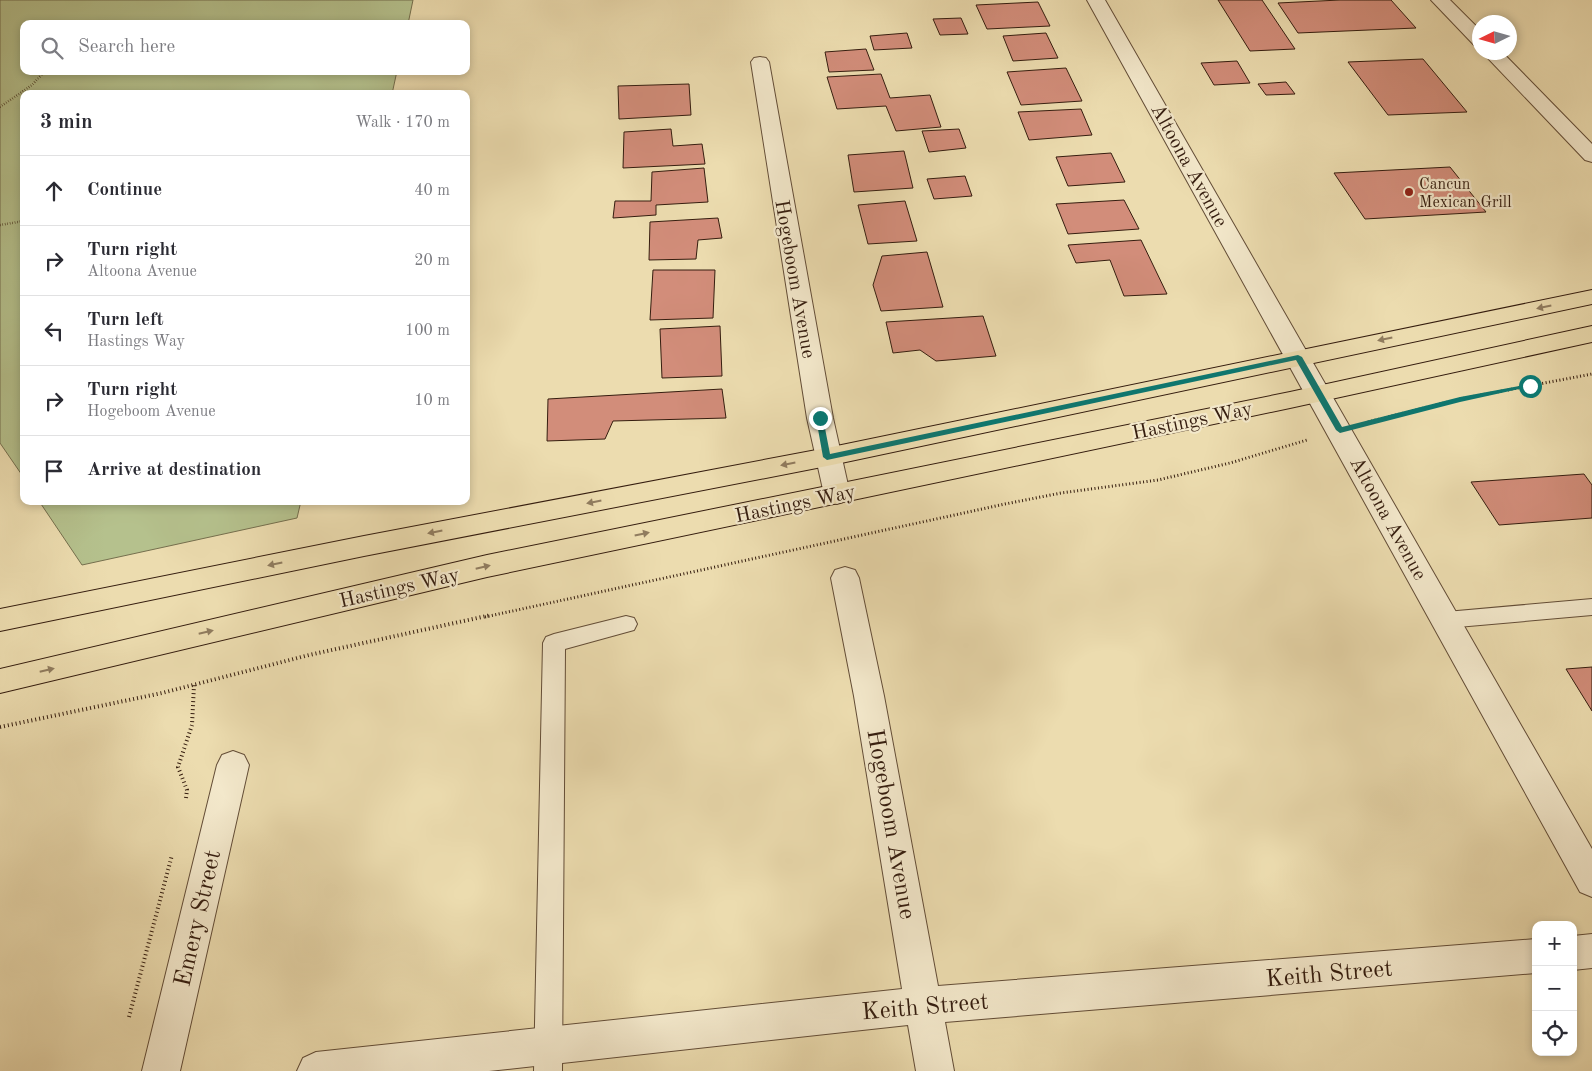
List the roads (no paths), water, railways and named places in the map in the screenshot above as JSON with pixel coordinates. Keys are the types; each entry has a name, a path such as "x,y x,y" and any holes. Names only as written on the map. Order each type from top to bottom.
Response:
{"main road":[{"name":"Hastings Way","path":"0,620 364,546 827,457 1592,297"},
{"name":"Hastings Way","path":"0,681 487,566 1319,394 1592,334"}],"street":[{"name":"Altoona Avenue","path":"1096,0 1340,430 1592,881"},
{"path":"1440,0 1472,33"},
{"path":"1499,60 1592,156"},
{"name":"Hogeboom Avenue","path":"760,62 827,457 837,494"},
{"name":"Hogeboom Avenue","path":"845,578 925,1005 935,1071"},
{"name":"Emery Street","path":"161,1071 233,765"},
{"path":"1577,953 1592,952"},
{"name":"Keith Street","path":"316,1071 548,1058 925,1005 1532,956"}],"lane":[{"path":"1446,620 1592,607"},
{"path":"548,1058 554,643 626,624"}],"place":[{"name":"Cancun Mexican Grill","path":"1409,192"}]}
